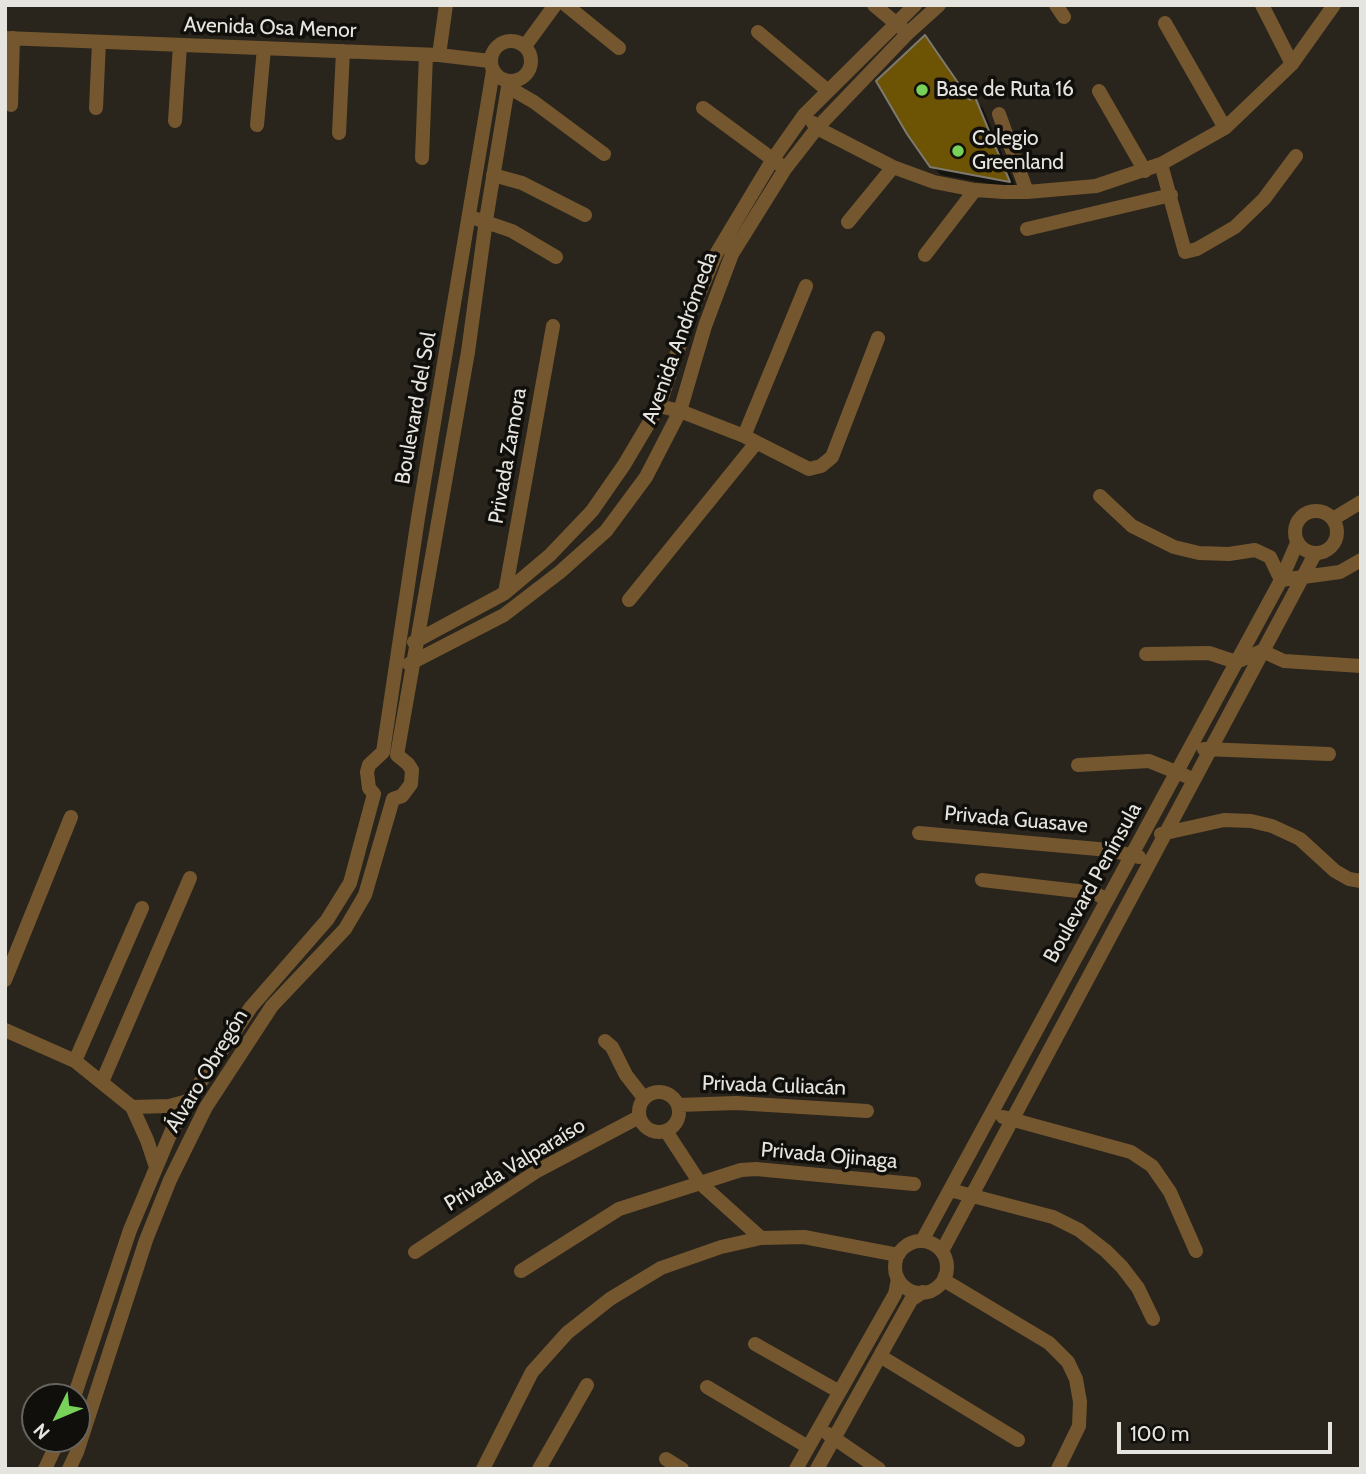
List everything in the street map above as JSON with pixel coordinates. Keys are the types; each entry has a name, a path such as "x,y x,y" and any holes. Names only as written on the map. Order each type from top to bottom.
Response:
{"street":[{"path":"422,158 432,55 446,5"},
{"path":"525,46 555,5"},
{"path":"566,5 619,48"},
{"path":"874,5 902,28"},
{"name":"Avenida Andrómeda","path":"394,669 414,663 504,615 606,531 646,477 680,411 705,326 732,254 785,169 902,28 915,5"},
{"name":"Avenida Andrómeda","path":"398,645 418,641 505,593 550,555 592,511 624,465 659,406 690,315 716,254 773,159 804,114 827,90 902,28 939,5"},
{"path":"1262,5 1293,64"},
{"path":"804,114 817,128 893,167 934,182 975,190 1027,192 1096,186 1161,164 1224,128 1293,64 1334,5"},
{"path":"1165,23 1224,128"},
{"path":"758,32 827,90"},
{"path":"9,38 11,105"},
{"name":"Avenida Osa Menor","path":"9,38 432,55 492,66"},
{"path":"509,84 523,76 530,68 531,57 525,46 513,40 500,43 491,54 492,66 501,78 509,84 534,102 604,154"},
{"path":"96,108 99,42"},
{"path":"175,121 180,45"},
{"path":"257,125 264,48"},
{"path":"339,133 343,51"},
{"name":"Boulevard del Sol","path":"390,753 394,669 492,66"},
{"name":"Boulevard del Sol","path":"390,753 418,641 468,352 486,220 509,84"},
{"path":"1099,91 1145,171"},
{"path":"703,108 785,169"},
{"path":"999,114 1027,192"},
{"path":"1161,164 1185,253 1235,227 1264,199 1296,156"},
{"path":"848,222 893,167"},
{"path":"493,175 522,183 585,215"},
{"path":"925,255 975,190"},
{"path":"1027,229 1171,195"},
{"path":"469,217 486,220 556,257"},
{"path":"629,600 750,440 806,286"},
{"name":"Privada Zamora","path":"505,593 553,326"},
{"path":"659,406 680,411 750,440 809,469 821,466 832,457 878,338"},
{"path":"1100,496 1132,526 1174,547 1199,553 1229,554 1255,550 1270,557 1281,580 1340,572 1361,560"},
{"path":"1333,519 1361,502"},
{"path":"1307,512 1321,512 1333,519 1338,532 1328,550 1315,554 1301,548 1297,543 1294,529 1301,516 1307,512"},
{"name":"Boulevard Península","path":"922,1241 1281,580 1297,543"},
{"name":"Boulevard Península","path":"942,1251 1315,554"},
{"path":"1146,654 1209,653 1236,662 1262,651 1284,661 1361,666"},
{"path":"1188,753 1210,748 1329,754"},
{"name":"Álvaro Obregón","path":"69,1469 146,1240 170,1180 206,1107 272,1006 345,929 365,895 393,799 408,791 412,777 408,764 390,753 369,765 369,788 374,794 350,883 327,920 251,1007 188,1101 156,1167 130,1230 79,1383"},
{"path":"1078,765 1149,761 1194,779"},
{"path":"5,980 71,817"},
{"path":"1141,839 1224,820 1251,821 1272,826 1300,839 1335,871 1349,879 1361,881"},
{"name":"Privada Guasave","path":"919,833 1109,850 1150,860"},
{"path":"102,1082 190,877"},
{"path":"982,880 1095,893 1107,900"},
{"path":"75,1061 142,908"},
{"path":"5,1030 75,1061 132,1107 156,1167"},
{"path":"605,1041 612,1046 626,1076 644,1098"},
{"path":"656,1091 675,1099 679,1105 676,1124 666,1131 659,1133 647,1128 639,1117 640,1104 644,1098 656,1091"},
{"path":"132,1107 169,1106 188,1101 206,1107"},
{"name":"Privada Culiacán","path":"679,1105 736,1103 867,1111"},
{"path":"992,1114 1131,1152 1152,1166 1170,1192 1196,1251"},
{"name":"Privada Valparaíso","path":"415,1252 537,1171 639,1117"},
{"path":"666,1131 700,1183 761,1238"},
{"name":"Privada Ojinaga","path":"521,1271 619,1209 741,1170 756,1169 914,1184"},
{"path":"950,1190 1054,1217 1079,1230 1122,1267 1138,1288 1153,1318"},
{"path":"483,1469 532,1372 567,1333 610,1298 660,1268 721,1247 761,1238 804,1237 898,1255"},
{"path":"923,1292 910,1290 898,1279 895,1271 898,1255 911,1243 922,1241 935,1245 942,1251 946,1259 947,1282 1049,1343 1068,1362 1076,1379 1080,1402 1079,1426 1058,1469"},
{"path":"817,1469 911,1300 934,1289 945,1276"},
{"path":"796,1469 895,1294 898,1279"},
{"path":"755,1344 838,1391"},
{"path":"880,1356 1018,1440"},
{"path":"539,1469 587,1385"},
{"path":"707,1387 808,1447"},
{"path":"818,1429 879,1469"},
{"path":"45,1469 52,1453"},
{"path":"666,1459 682,1469"}],"building":[{"path":"925,35 970,100 975,97 1010,182 930,167 876,81"}],"place":[{"name":"Base de Ruta 16","path":"922,90"},
{"name":"Colegio Greenland","path":"958,151"}]}
